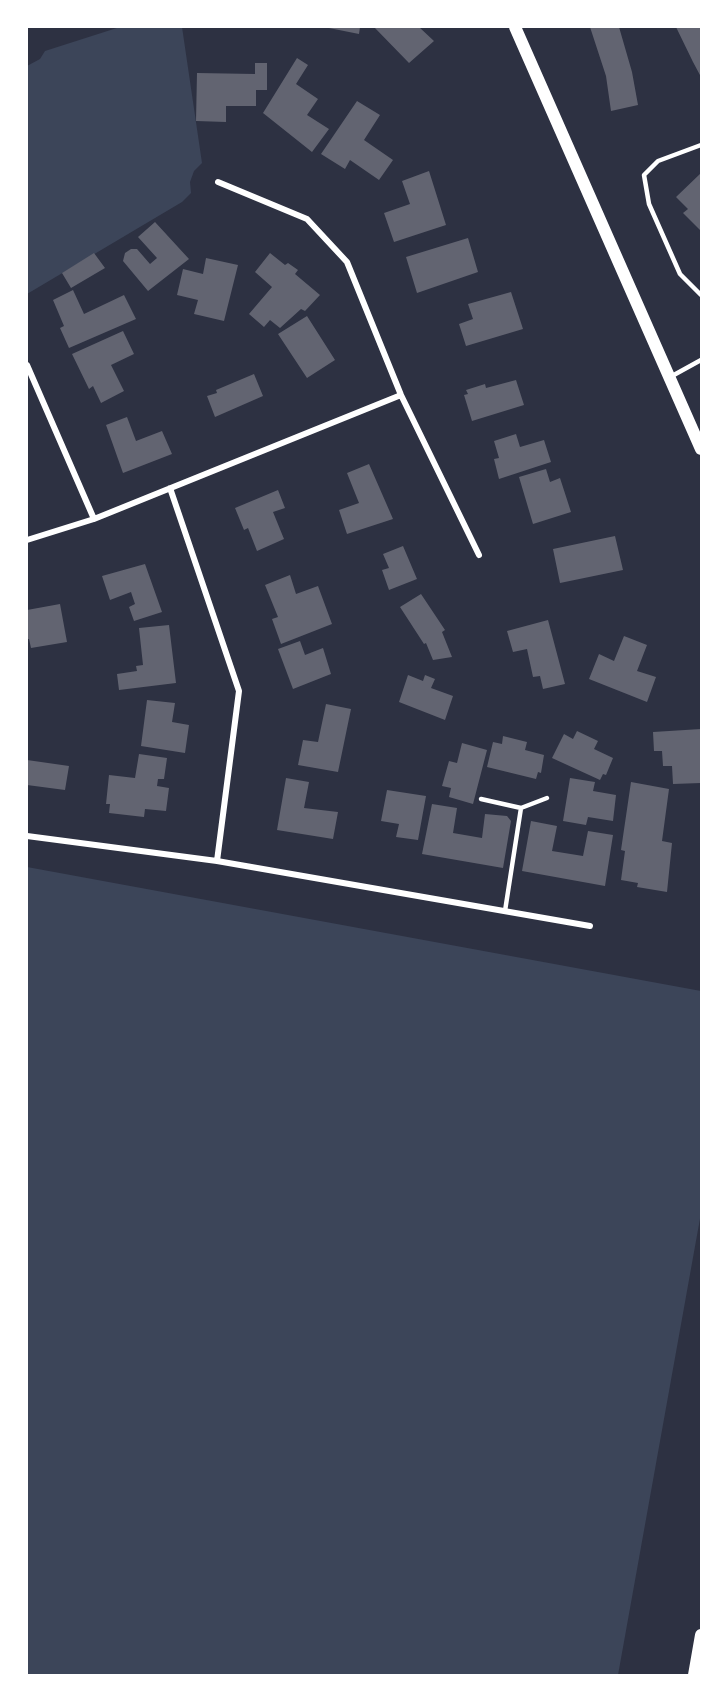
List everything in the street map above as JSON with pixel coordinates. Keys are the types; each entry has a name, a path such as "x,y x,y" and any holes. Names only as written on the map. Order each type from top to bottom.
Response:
{"main road":[{"path":"515,27 701,449"},
{"path":"694,1675 701,1635"}],"street":[{"path":"218,182 307,219 347,262 401,395 479,555"},
{"path":"27,365 94,519"},
{"path":"27,540 94,519 401,395"},
{"path":"170,488 239,691 217,861"},
{"path":"27,836 217,861 590,926"}],"lane":[{"path":"701,145 658,161 644,175 650,204 680,274 701,295"},
{"path":"669,378 701,360"},
{"path":"481,799 521,808 547,798"},
{"path":"505,910 521,808"}],"shaded area":[{"path":"120,27 182,27 202,163 194,171 190,182 191,193 182,202 27,294 27,66 40,59 45,51"},
{"path":"27,867 701,991 701,1213 618,1675 27,1675"}],"building":[{"path":"324,27 360,27 359,34"},
{"path":"374,27 419,27 434,41 409,63"},
{"path":"590,27 619,27 632,72 638,105 611,111 606,76"},
{"path":"676,27 701,27 701,77 693,62"},
{"path":"297,58 308,65 296,84 318,99 307,115 329,129 312,152 263,113"},
{"path":"255,63 267,63 267,90 256,90 256,106 226,106 226,122 196,121 197,73 255,74"},
{"path":"357,101 380,115 364,140 393,160 379,180 350,160 345,169 321,154"},
{"path":"429,171 446,225 394,242 384,213 410,204 402,181"},
{"path":"701,173 701,231 683,213 688,209 676,197"},
{"path":"155,222 189,259 148,291 123,261 125,253 131,249 137,249 150,264 157,258 138,237"},
{"path":"468,238 478,272 417,293 406,257"},
{"path":"94,253 105,268 71,288 62,273"},
{"path":"270,253 285,265 288,263 298,270 295,274 320,295 305,311 301,309 280,328 270,320 264,327 249,314 272,287 255,272"},
{"path":"206,258 238,265 224,321 194,314 198,300 177,295 183,269 203,274"},
{"path":"73,290 84,314 124,295 136,319 69,348 60,328 64,326 53,300"},
{"path":"511,292 523,329 466,346 459,324 473,319 468,304"},
{"path":"307,316 335,360 307,378 278,334"},
{"path":"123,331 134,354 111,365 124,391 101,403 93,386 89,389 72,354"},
{"path":"254,374 263,396 215,417 207,396"},
{"path":"516,380 524,405 472,421 464,395 468,394 466,390 485,384 486,388"},
{"path":"127,417 136,441 162,431 172,454 123,473 106,425"},
{"path":"516,434 520,447 544,440 551,462 499,479 494,459 499,458 494,441"},
{"path":"369,464 393,519 347,534 339,510 359,503 347,473"},
{"path":"546,469 550,482 560,478 571,512 533,524 519,477"},
{"path":"278,490 285,508 273,512 284,539 257,551 248,528 244,530 235,508"},
{"path":"615,536 623,570 560,583 553,549"},
{"path":"403,546 417,579 389,590 382,570 389,568 383,554"},
{"path":"145,564 162,612 134,621 129,607 135,604 131,592 110,600 102,576"},
{"path":"290,575 296,594 318,586 332,624 281,644 272,619 278,617 265,585"},
{"path":"421,594 445,630 442,632 452,657 433,660 426,643 424,644 400,607"},
{"path":"60,604 67,642 31,648 29,639 27,639 27,610"},
{"path":"548,620 565,684 543,689 540,676 533,677 527,649 513,652 507,631"},
{"path":"169,625 176,683 119,690 117,674 137,671 136,666 143,665 139,628"},
{"path":"624,636 647,645 637,671 656,677 647,702 589,679 599,654 614,661"},
{"path":"300,641 305,655 323,648 331,674 293,689 278,649"},
{"path":"408,675 423,681 425,675 435,679 431,688 453,696 445,720 399,702"},
{"path":"147,700 175,703 172,722 189,725 185,753 141,746"},
{"path":"326,704 351,709 338,772 298,765 303,740 318,742"},
{"path":"701,729 701,783 673,784 672,766 663,766 662,751 654,751 653,732"},
{"path":"577,731 598,741 594,749 613,758 606,775 603,774 600,780 552,758 564,734 573,739"},
{"path":"503,736 527,742 525,750 544,755 541,773 538,772 536,779 487,767 493,742 502,744"},
{"path":"462,743 487,750 473,804 449,797 451,788 442,786 449,761 457,763"},
{"path":"139,754 167,758 164,779 158,779 157,786 169,788 166,811 145,809 144,817 109,813 110,804 106,804 109,775 135,778"},
{"path":"27,760 69,766 65,790 27,785"},
{"path":"286,778 309,782 304,808 338,812 333,839 277,830"},
{"path":"570,778 595,782 593,791 616,795 613,821 588,817 586,825 563,821"},
{"path":"631,782 669,789 662,841 672,843 667,892 637,887 638,883 621,880 625,851 621,850"},
{"path":"387,790 426,796 418,840 396,837 399,824 381,821"},
{"path":"432,804 457,808 453,833 482,838 485,814 507,816 511,821 503,868 422,854"},
{"path":"531,821 557,826 552,851 583,856 588,831 613,835 605,886 522,871"}]}
